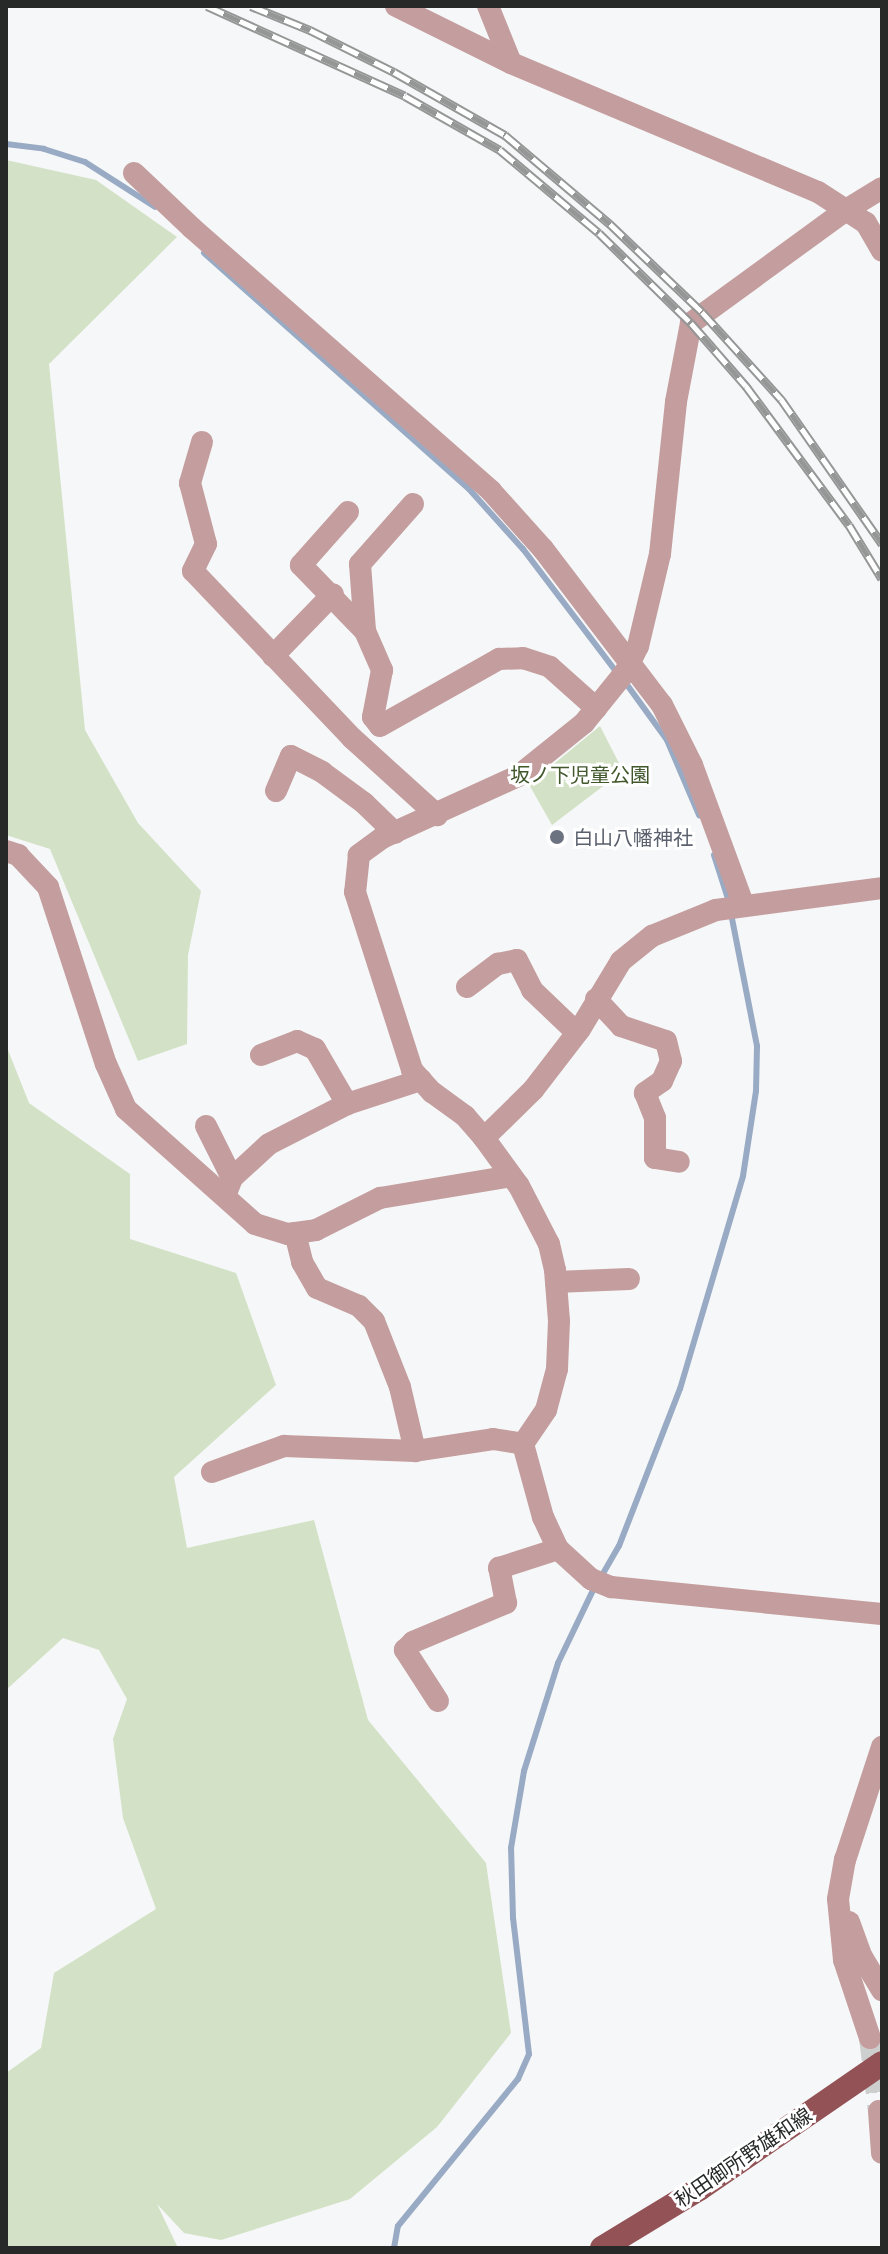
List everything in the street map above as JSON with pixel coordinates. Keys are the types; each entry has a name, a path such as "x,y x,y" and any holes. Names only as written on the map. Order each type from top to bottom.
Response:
{"main road":[{"name":"秋田御所野雄和線","path":"602,2248 699,2189 882,2063"}],"street":[{"path":"396,6 511,63 818,192 866,223 882,251"},
{"path":"488,6 511,63"},
{"path":"134,173 192,228 491,491 543,549 628,667 662,705 692,765 734,907"},
{"path":"882,188 846,210 691,323 676,402 660,554 628,667 612,689 584,723 518,776 382,838 359,855 355,892 412,1070 465,1116 484,1138 511,1176 549,1244 556,1282 557,1369 546,1410 523,1444 543,1517 558,1549 598,1582 706,1599 882,1614"},
{"path":"202,442 190,483 206,544 193,571 365,749 437,815"},
{"path":"365,631 360,564 413,504"},
{"path":"348,512 301,565 333,594 365,631 382,670 373,717 380,726"},
{"path":"273,656 333,594"},
{"path":"365,749 380,726 499,659 523,658 550,667 596,708"},
{"path":"276,791 291,756 322,772 364,803 395,833"},
{"path":"6,851 18,855 48,887 106,1064 126,1109 229,1187"},
{"path":"484,1138 533,1090 577,1033 621,961 652,936 678,923 734,907 882,888"},
{"path":"467,987 498,964 517,960 532,990 577,1033"},
{"path":"596,999 621,1026 666,1041 671,1061 662,1081 645,1093 655,1118 655,1158 679,1162"},
{"path":"261,1055 297,1041 315,1049 347,1104"},
{"path":"229,1187 269,1144 347,1104 421,1080"},
{"path":"206,1126 229,1187 255,1224 295,1233 316,1230 380,1198 511,1176"},
{"path":"295,1233 302,1262 317,1288 359,1306 374,1321 400,1387 415,1451"},
{"path":"556,1282 629,1279"},
{"path":"212,1472 284,1446 415,1451 493,1439 523,1444"},
{"path":"438,1701 405,1650 413,1642 506,1603 499,1568 558,1549"},
{"path":"870,2038 844,1960 838,1899 845,1860 882,1747"},
{"path":"838,1899 862,1957 882,1990"},
{"path":"879,2111 882,2153"}],"green space":[{"path":"6,160 96,180 177,237 49,364 85,730 138,823 201,891 188,955 187,1044 138,1061 50,849 6,835"},
{"name":"坂ノ下児童公園","path":"600,726 623,771 552,825 527,781 544,772"},
{"path":"6,1045 29,1103 130,1174 130,1239 236,1273 276,1385 174,1477 187,1548 314,1520 368,1720 486,1863 511,2033 437,2127 350,2199 221,2240 184,2233 157,2204 178,2248 6,2248 6,2073 41,2048 54,1973 156,1909 123,1818 113,1739 127,1699 99,1650 63,1638 6,1690"}],"waterway":[{"path":"6,144 44,149 85,162 155,207"},
{"path":"204,253 468,488 523,549 618,674"},
{"path":"625,682 667,740 699,815"},
{"path":"714,855 729,902"},
{"path":"601,1577 619,1546 680,1389 743,1176 756,1091 757,1046 731,913"},
{"path":"394,2248 398,2226 518,2079 529,2054 513,1918 511,1848 524,1771 558,1663 595,1586"}],"tunnel":[{"path":"870,2038 879,2111"}],"railway":[{"path":"207,6 405,96 500,150 599,233 691,323 746,386 849,525 882,579"},
{"path":"251,6 310,30 394,72 505,135 610,224 702,312 781,399 882,544"}],"place":[{"name":"白山八幡神社","path":"557,837"}]}
